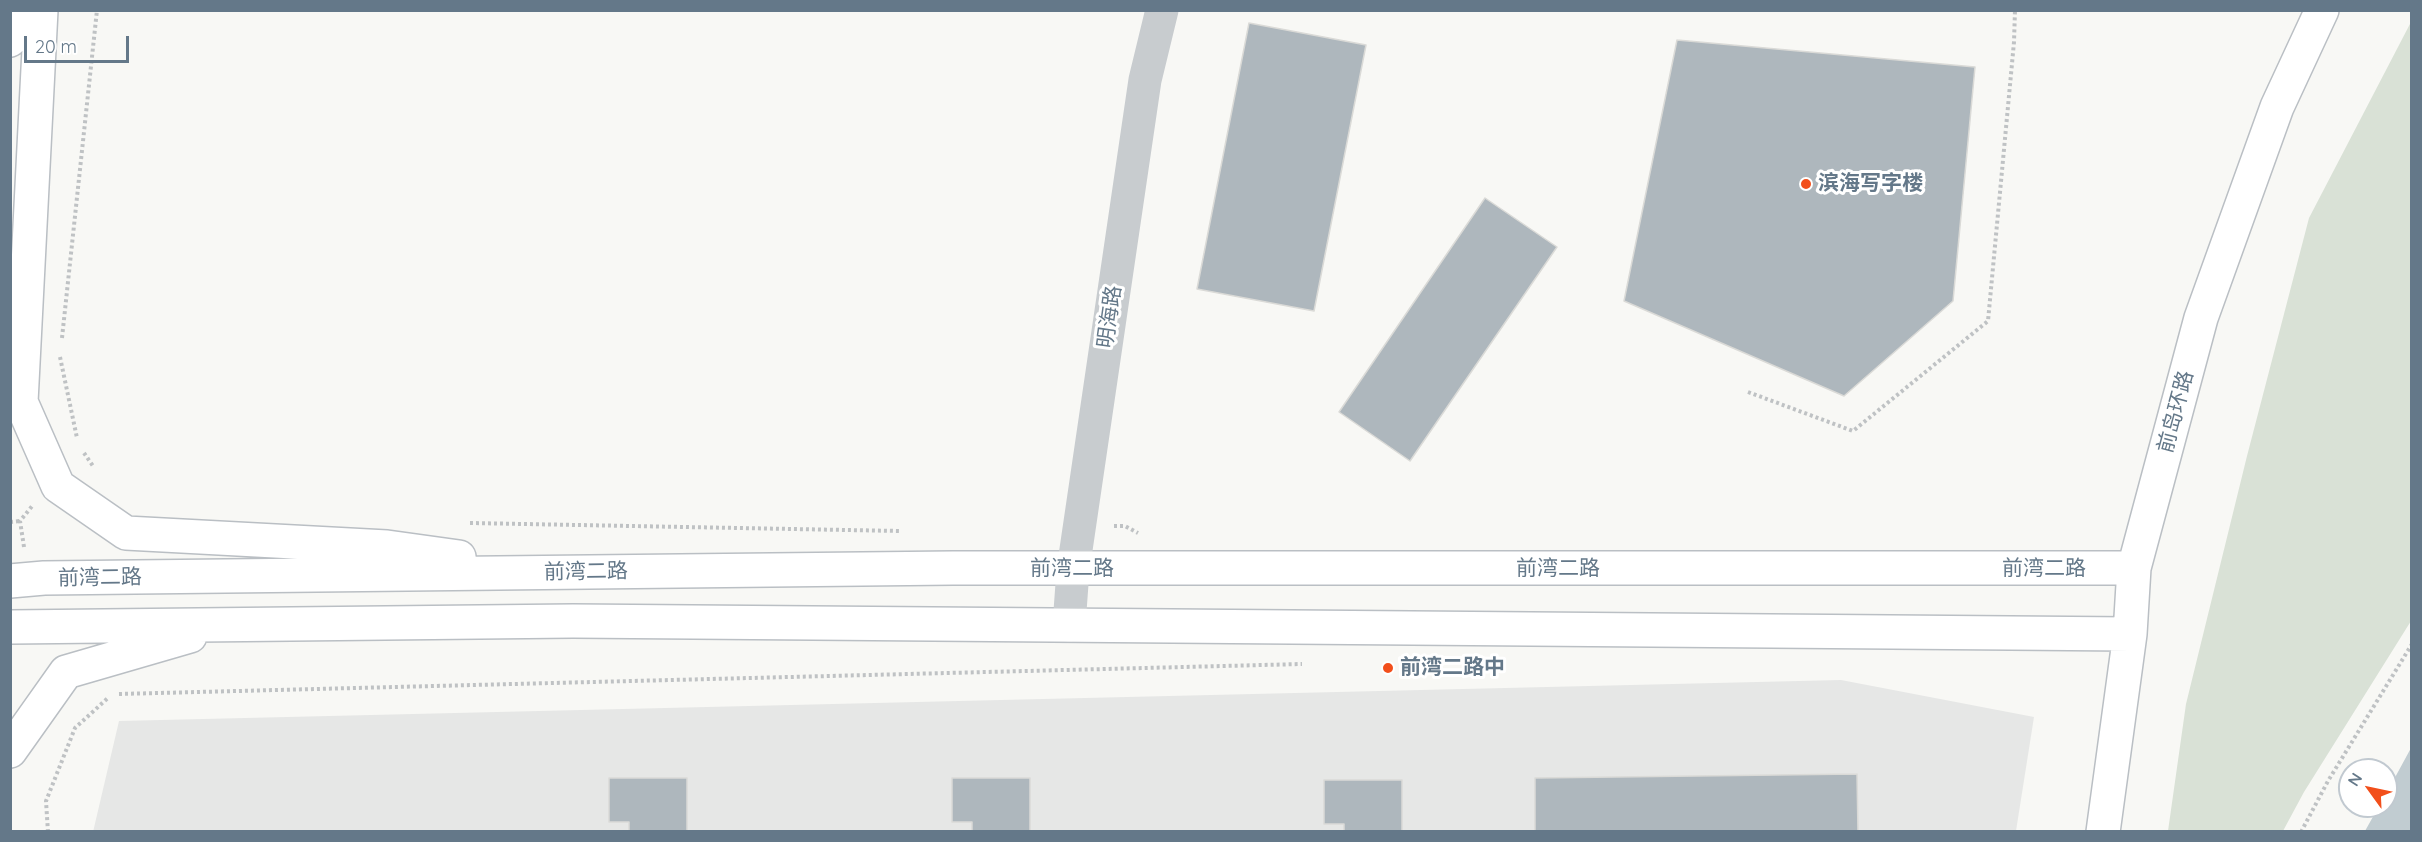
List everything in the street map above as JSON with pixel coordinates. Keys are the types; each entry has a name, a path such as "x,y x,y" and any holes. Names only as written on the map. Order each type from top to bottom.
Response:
{"street":[{"path":"10,40 14,10"},
{"path":"41,10 21,402 58,486 126,533 387,547 571,573"},
{"name":"明海路","path":"1069,625 1073,570 1145,80 1162,10"},
{"name":"前岛环路","path":"2103,831 2130,634 2134,568 2201,318 2277,107 2322,10"},
{"name":"前湾二路","path":"10,581 44,578 942,568 1073,570 2134,568"},
{"path":"10,627 585,621 2130,634"},
{"path":"10,752 66,672 227,625"}],"path":[{"path":"61,343 97,10"},
{"path":"1748,392 1853,431 1988,321 2015,10"},
{"path":"60,355 79,445"},
{"path":"10,522 20,521"},
{"path":"2301,831 2328,781 2412,644"},
{"path":"48,831 46,801 75,728 111,695 1310,664"}],"shaded area":[{"path":"2411,22 2411,621 2304,792 2283,831 2168,831 2186,704 2309,218"},
{"path":"1841,680 2034,717 2016,831 93,832 119,721"},
{"path":"2411,748 2411,831 2365,831 2372,818 2398,818 2398,772"}],"building":[{"path":"1249,23 1366,45 1314,311 1197,289"},
{"name":"滨海写字楼","path":"1677,40 1975,67 1953,301 1844,396 1624,301"},
{"path":"1485,198 1557,247 1410,461 1339,412"},
{"path":"1857,774 1858,832 1535,832 1535,778"},
{"path":"609,778 687,778 687,832 629,832 629,822 609,822"},
{"path":"952,778 1030,778 1030,832 972,832 972,822 952,822"},
{"path":"1324,780 1402,780 1402,832 1344,832 1344,824 1324,824"}],"place":[{"name":"滨海写字楼","path":"1806,184"},
{"name":"前湾二路中","path":"1388,668"}]}
